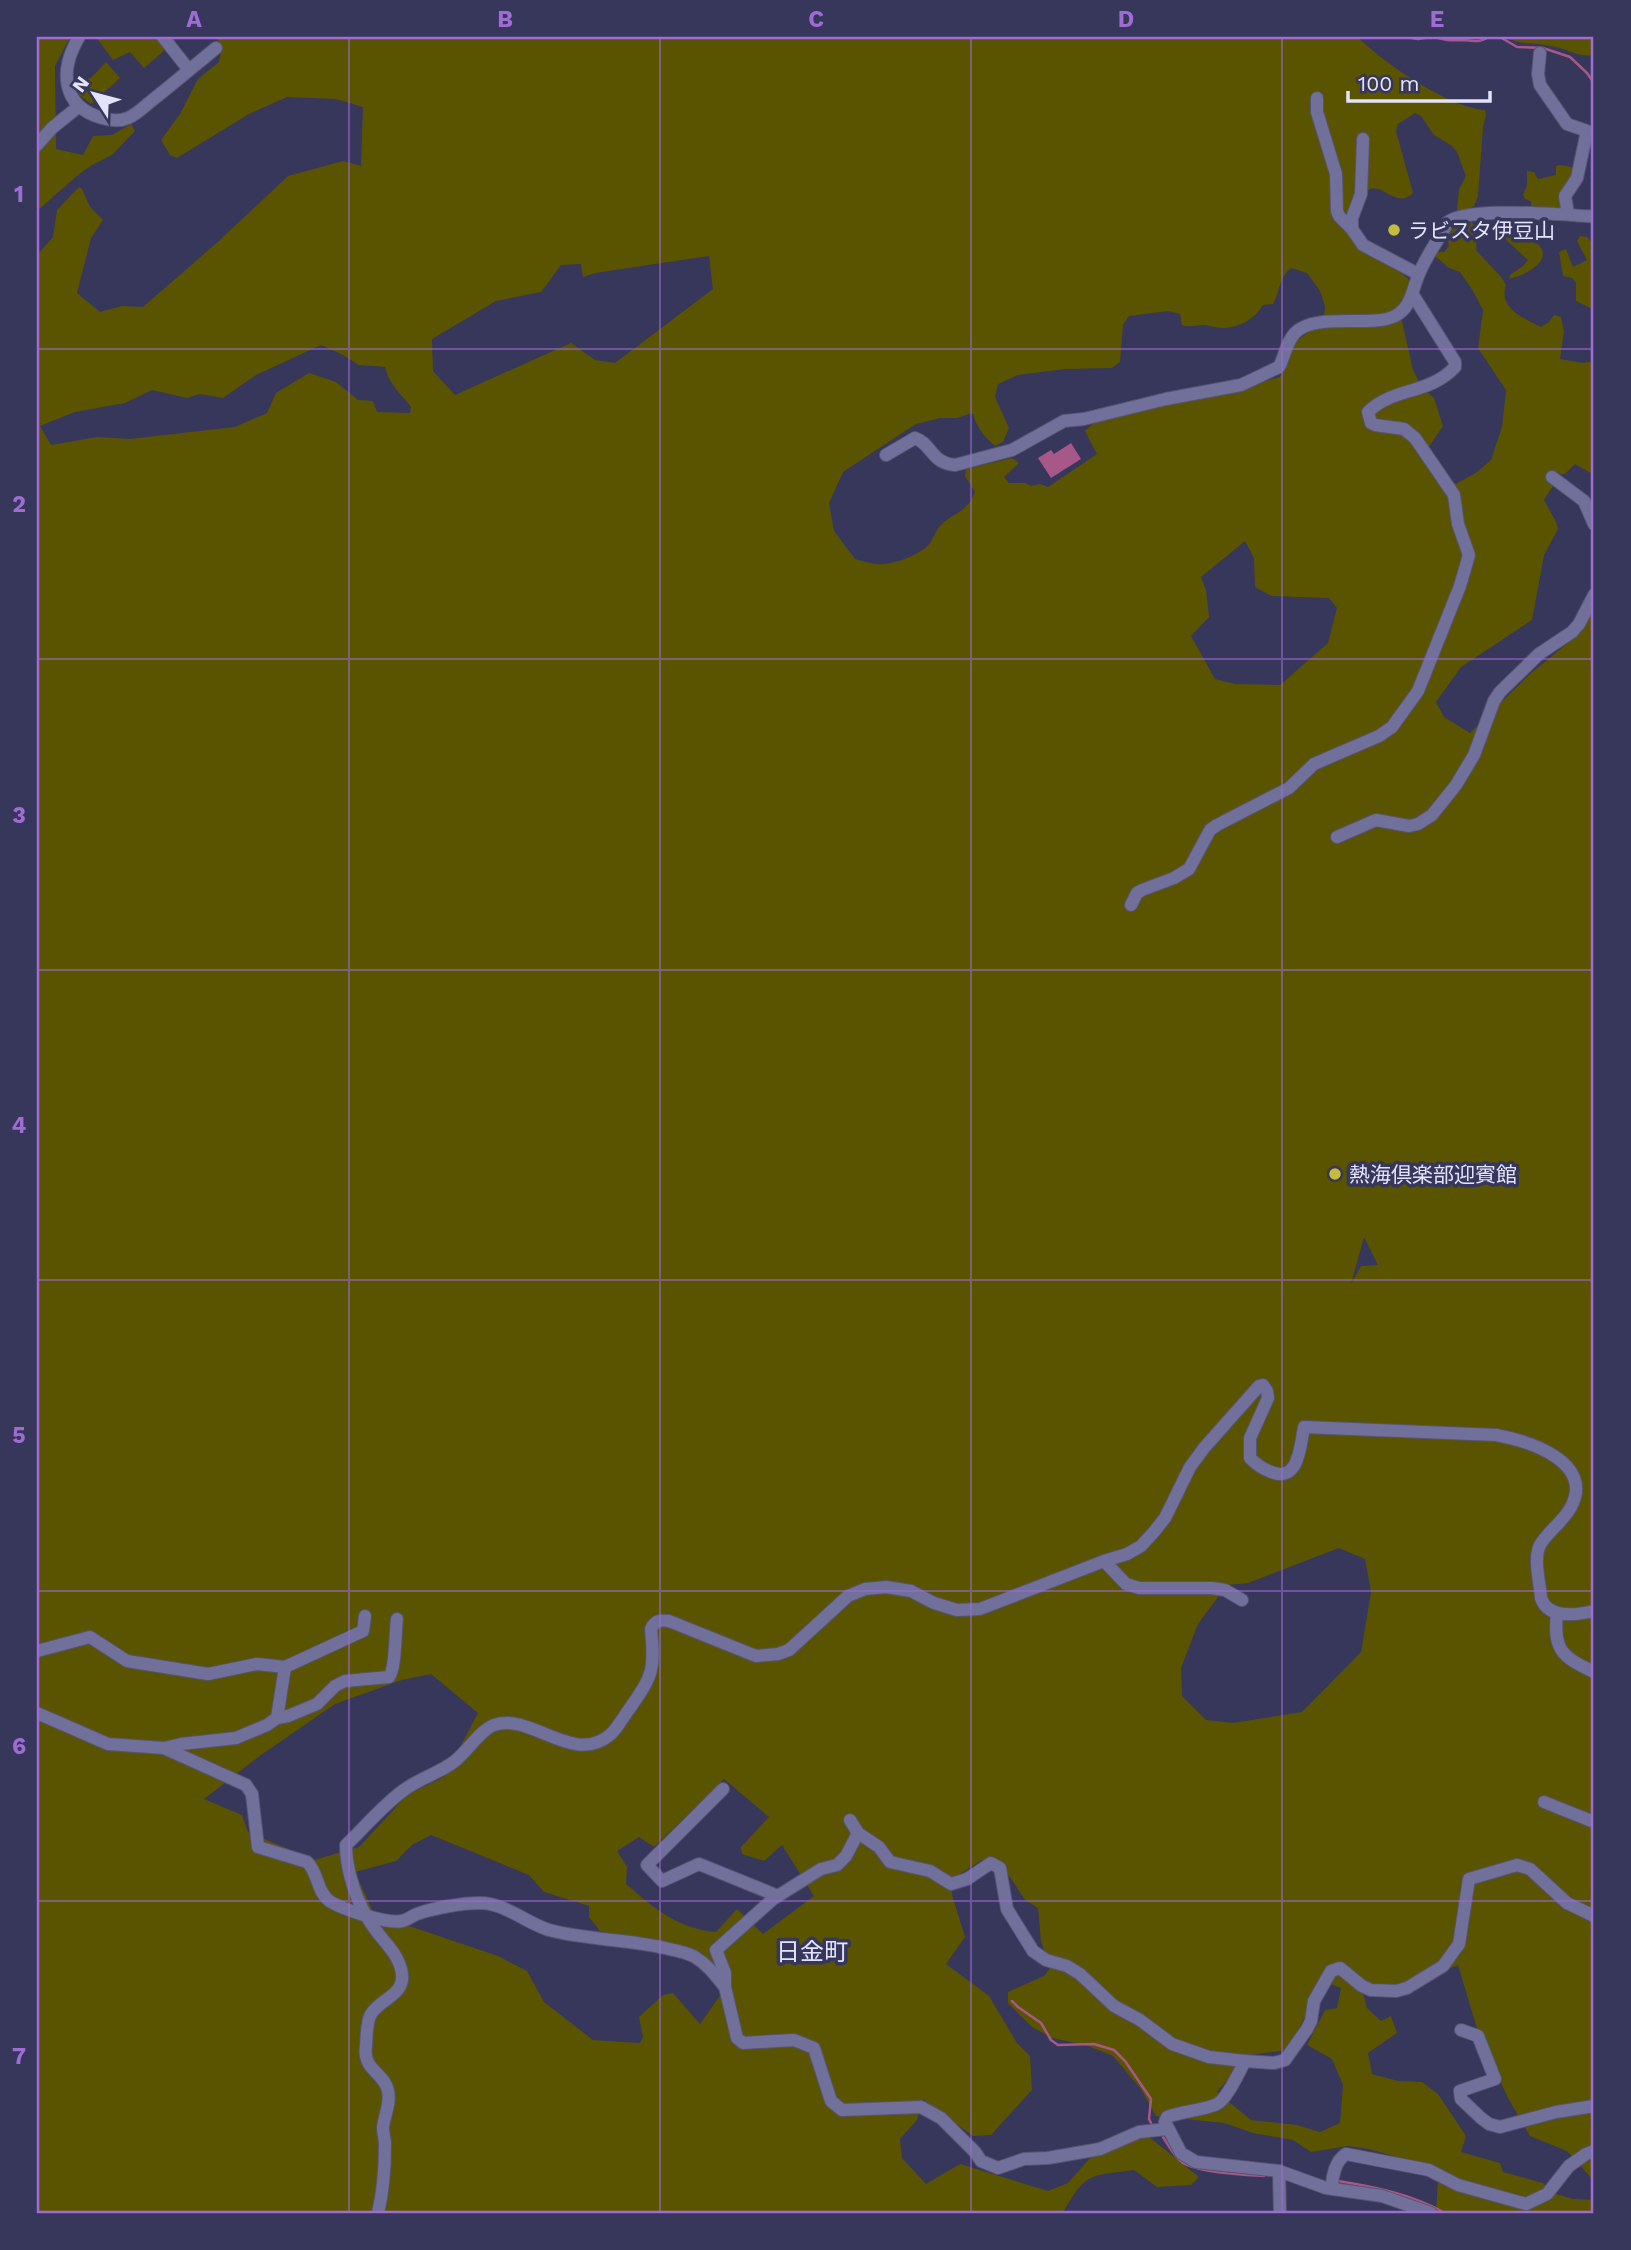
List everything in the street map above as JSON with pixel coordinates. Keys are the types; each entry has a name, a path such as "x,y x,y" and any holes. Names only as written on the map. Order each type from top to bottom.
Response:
{"street":[{"path":"79,37 69,54 69,91 78,107 111,120 130,118 216,48"},
{"path":"163,37 189,70"},
{"path":"1540,52 1540,85 1567,124 1587,131 1577,178 1565,196 1568,215"},
{"path":"1317,99 1317,112 1336,174 1339,216 1363,245 1418,274"},
{"path":"37,145 52,128 78,107"},
{"path":"1352,229 1352,218 1361,194 1363,139"},
{"path":"886,455 915,438 940,461 955,465 1012,450 1064,421 1241,385 1279,367 1290,340 1300,328 1328,322 1395,316 1402,311 1413,295 1418,274 1448,222 1454,218 1478,214 1594,216"},
{"path":"1131,905 1137,893 1188,869 1210,830 1289,788 1314,764 1379,736 1392,727 1418,691 1460,586 1469,555 1458,524 1454,495 1415,438 1404,429 1375,425 1371,423 1368,415 1368,412 1379,404 1426,387 1455,367 1455,362 1413,295"},
{"path":"1552,477 1584,500 1594,524"},
{"path":"1337,837 1376,820 1409,826 1432,816 1456,785 1474,755 1494,701 1500,692 1539,654 1572,632 1594,595"},
{"path":"378,2213 385,2143 383,2129 389,2094 387,2086 371,2068 365,2053 369,2018 379,2005 396,1994 401,1986 402,1975 401,1967 391,1950 366,1914 346,1860 346,1845 404,1790 455,1761 493,1725 523,1725 575,1744 601,1740 611,1733 649,1680 653,1668 651,1629 659,1620 669,1620 756,1656 778,1654 789,1650 848,1597 865,1589 886,1587 911,1591 934,1603 957,1610 980,1609 1134,1550 1165,1518 1203,1448 1263,1385 1268,1391 1268,1398 1250,1438 1250,1458 1277,1475 1286,1474 1294,1467 1304,1427 1496,1434 1516,1438 1562,1459 1571,1470 1576,1483 1575,1494 1572,1506 1540,1546 1537,1556 1542,1604 1557,1613 1580,1615 1594,1611"},
{"path":"1104,1561 1126,1584 1139,1588 1211,1588 1224,1590 1242,1600"},
{"path":"1557,1613 1556,1638 1560,1650 1594,1672"},
{"path":"37,1651 90,1637 127,1661 208,1674 257,1664 285,1667 363,1631 365,1616"},
{"path":"37,1713 108,1744 164,1748 236,1738 277,1718 317,1704 335,1686 345,1681 389,1677 393,1672 397,1619"},
{"path":"277,1718 285,1667"},
{"path":"164,1748 246,1785 252,1794 258,1847 307,1862 312,1866 322,1894 331,1901 382,1919 402,1921 418,1913 484,1903 548,1929 589,1938 646,1944 693,1956 712,1970 725,1987"},
{"path":"723,1789 647,1865 662,1881 699,1864 778,1896"},
{"path":"1544,1802 1594,1822"},
{"path":"850,1820 858,1833 879,1847 890,1862 930,1871 951,1884 967,1879 991,1863 997,1865 1000,1868 1007,1909 1033,1951 1080,1974 1114,2006 1140,2020 1172,2044 1209,2057 1274,2063 1285,2060 1307,2029 1314,2001 1331,1971 1340,1968 1371,1990 1396,1991 1407,1988 1443,1966 1459,1944 1469,1879 1517,1865 1530,1869 1567,1903 1594,1916"},
{"path":"858,1833 846,1856 837,1865 821,1869 778,1896 739,1927 716,1950 725,1973 725,1987 737,2038 743,2043 794,2040 814,2048 831,2101 842,2110 920,2107 941,2118 981,2161 998,2168 1024,2159 1100,2149 1139,2132 1167,2129"},
{"path":"1461,2030 1478,2036 1494,2079 1460,2091 1461,2099 1489,2124 1500,2127 1556,2112 1594,2106"},
{"path":"1245,2061 1217,2104 1167,2117 1167,2129 1181,2153 1196,2162 1279,2171 1332,2188 1382,2196 1431,2213"},
{"path":"1332,2188 1332,2178 1341,2157 1346,2154 1429,2170 1458,2185 1526,2204 1548,2194 1569,2166 1594,2151"},
{"path":"1279,2171 1280,2213"}],"shaded area":[{"path":"37,37 70,37 55,66 56,149 83,155 93,136 112,135 131,124 135,131 112,155 79,174 37,211"},
{"path":"96,37 156,37 166,49 144,68 130,52 113,60"},
{"path":"216,37 1358,37 1383,59 1436,93 1485,110 1478,196 1474,206 1457,210 1459,189 1466,176 1457,152 1434,135 1421,116 1415,113 1398,124 1396,131 1413,193 1401,198 1375,188 1370,189 1361,201 1350,231 1412,282 1409,292 1396,311 1402,321 1413,370 1421,386 1434,398 1443,426 1426,451 1443,474 1456,484 1491,460 1502,427 1506,390 1478,348 1483,310 1473,291 1460,272 1449,268 1435,256 1449,246 1445,238 1458,223 1468,220 1475,225 1476,250 1502,278 1506,285 1506,300 1514,312 1541,327 1554,315 1561,317 1564,331 1560,359 1583,363 1594,361 1594,475 1575,464 1565,474 1554,475 1551,479 1553,486 1544,500 1558,529 1544,555 1532,620 1461,667 1436,702 1444,717 1470,733 1530,674 1580,633 1594,608 1594,2181 1567,2151 1530,2136 1507,2096 1479,2035 1458,1965 1400,1990 1367,1989 1363,1994 1367,2008 1381,2021 1391,2016 1397,2033 1368,2053 1372,2074 1398,2081 1422,2082 1438,2094 1466,2136 1461,2152 1500,2163 1503,2172 1543,2183 1553,2193 1573,2199 1594,2200 1594,2213 1442,2213 1436,2210 1439,2169 1369,2149 1348,2146 1311,2152 1293,2140 1253,2133 1224,2123 1156,2116 1141,2089 1113,2056 1086,2045 1052,2038 1032,2027 1008,2003 1008,1992 1044,1976 1050,1968 1041,1941 1038,1908 1025,1900 998,1859 982,1860 952,1879 952,1895 965,1937 946,1964 989,1996 1017,2043 1030,2056 1032,2090 991,2135 973,2136 923,2099 917,2120 900,2139 902,2158 926,2184 960,2164 1048,2191 1068,2183 1089,2159 1132,2139 1148,2136 1199,2177 1191,2185 1157,2187 1134,2170 1107,2173 1090,2178 1084,2183 1063,2213 37,2213 37,255 53,237 57,210 79,187 90,207 103,220 91,238 77,293 100,312 122,306 143,307 288,176 343,161 361,166 363,107 336,99 287,97 249,114 177,158 170,155 161,140 180,114 198,79 219,62 222,46","holes":["709,256 713,289 615,363 595,360 571,343 455,395 433,371 432,339 496,301 541,292 561,265 581,264 583,277","1291,268 1307,273 1320,291 1325,306 1324,317 1315,328 1293,343 1280,377 1095,422 1085,431 1097,454 1048,487 1040,484 1031,486 1025,483 1009,483 1004,477 1019,463 1012,458 966,469 965,476 975,492 972,499 941,525 926,547 905,559 882,564 855,559 834,531 829,503 843,472 916,424 973,414 981,432 995,446 1003,442 1009,428 995,397 998,384 1018,375 1066,369 1112,368 1120,362 1123,325 1129,316 1168,311 1180,314 1182,325 1186,326 1228,328 1240,325 1251,319 1263,305 1273,304 1284,276","321,345 359,365 385,367 392,384 411,407 410,413 377,412 373,401 358,400 336,382 309,373 276,393 267,413 235,427 130,439 97,437 51,445 40,426 75,412 125,403 152,390 187,398 200,394 223,398 256,375","1245,541 1254,558 1255,587 1271,596 1329,598 1337,608 1328,643 1280,685 1235,684 1215,679 1191,636 1209,617 1206,590 1201,577","1364,1237 1378,1265 1361,1266 1351,1284","1339,1548 1365,1559 1371,1592 1361,1652 1302,1712 1233,1723 1206,1720 1182,1696 1181,1668 1198,1624 1227,1585 1248,1583","431,1674 478,1713 444,1777 407,1795 359,1847 314,1860 248,1832 242,1815 204,1799 261,1755 335,1704 402,1680","724,1779 769,1817 741,1847 742,1854 764,1861 782,1845 814,1896 763,1934 737,1909 716,1932 690,1927 667,1916 626,1884 627,1867 617,1851 639,1837 654,1847","431,1835 529,1875 544,1892 589,1906 589,1917 600,1931 701,1952 729,1983 700,2024 673,1993 663,1995 639,2017 643,2037 640,2043 593,2040 544,2002 527,1971 498,1956 409,1926 379,1925 355,1872 396,1861 412,1845","1323,1981 1341,1988 1337,2008 1325,2010 1307,2045 1332,2059 1343,2085 1340,2123 1320,2132 1297,2125 1251,2120 1217,2092 1248,2055 1288,2050"]},
{"path":"1503,37 1594,37 1594,55 1583,55"},
{"path":"106,62 120,78 91,104 79,95 76,88"},
{"path":"1556,166 1571,167 1574,172 1559,200 1562,207 1556,210 1531,208 1531,201 1523,195 1527,185 1527,171 1534,172 1538,179 1556,175"},
{"path":"1516,218 1522,221 1524,230 1538,244 1543,254 1533,269 1509,279 1510,275 1528,260 1505,239 1503,225 1507,220"},
{"path":"1580,236 1587,237 1594,245 1592,309 1576,301 1576,283 1572,278 1563,276 1559,252 1566,249 1573,267 1587,260 1577,241"},
{"path":"1071,443 1081,459 1051,478 1038,458 1051,450 1054,454"}],"waterway":[{"path":"1405,37 1431,37"},
{"path":"1434,37 1476,41 1489,37"},
{"path":"1500,37 1517,47 1543,48 1570,57 1594,83"},
{"path":"1012,2001 1041,2023 1051,2040 1058,2045 1094,2044 1114,2050 1125,2061 1151,2099 1149,2119 1152,2125"},
{"path":"1163,2137 1177,2158 1190,2166 1222,2173 1264,2176"},
{"path":"1338,2181 1406,2196 1445,2213"}],"place":[{"name":"ラビスタ伊豆山","path":"1394,230"},
{"name":"熱海倶楽部迎賓館","path":"1335,1174"}],"district":[{"name":"日金町","path":"812,1952"}]}
